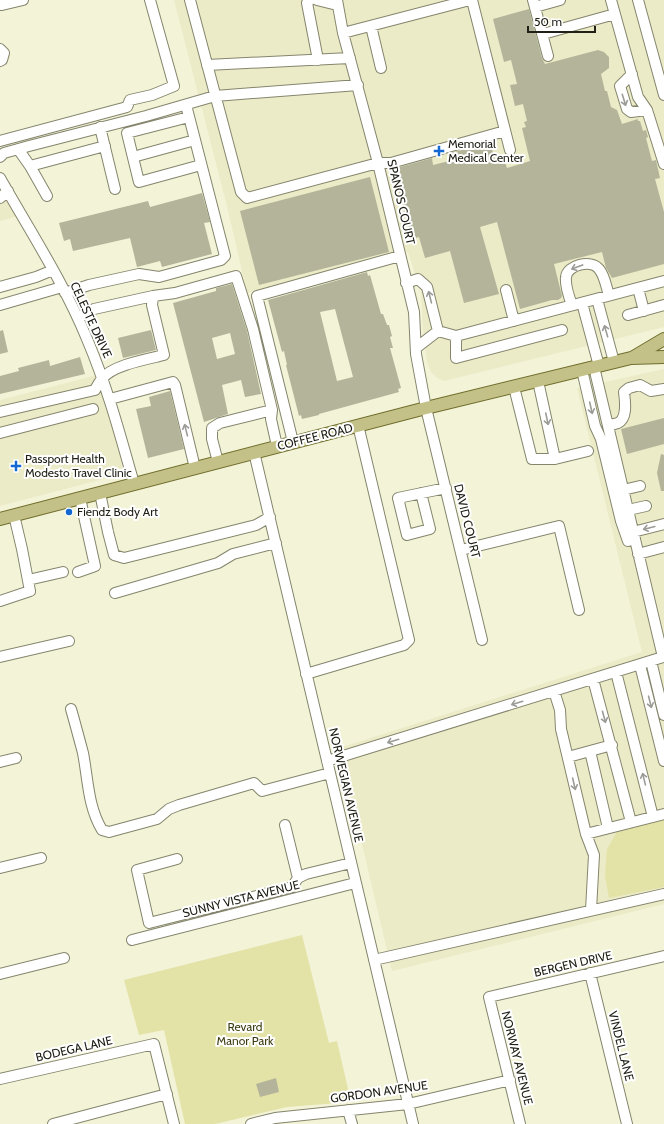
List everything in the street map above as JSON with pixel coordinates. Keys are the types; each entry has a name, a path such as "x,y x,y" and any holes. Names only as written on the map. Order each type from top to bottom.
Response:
{"main road":[{"name":"COFFEE ROAD","path":"631,358 664,339"},
{"name":"COFFEE ROAD","path":"0,519 358,425 614,362 631,358 664,357"}],"street":[{"path":"0,0 2,6 23,0"},
{"path":"0,141 127,108 130,100 152,95 174,86 150,0"},
{"path":"190,0 241,192 247,198 378,163 391,163 505,131"},
{"path":"310,0 306,3 318,60"},
{"path":"317,0 337,1"},
{"path":"343,33 471,0 510,150"},
{"path":"548,56 534,4 560,0"},
{"path":"611,0 638,97 647,110 664,164"},
{"path":"638,0 664,95"},
{"name":"SPANOS COURT","path":"337,1 343,33 378,163 414,312 416,354 426,408"},
{"path":"543,34 615,14"},
{"path":"370,26 381,68"},
{"path":"0,49 4,53 2,60 0,61"},
{"path":"207,65 350,58"},
{"path":"632,74 620,86 627,109 631,112 647,110"},
{"path":"0,157 4,153 18,149 215,96 358,85"},
{"path":"0,305 140,274 159,276 221,260 225,256 186,105"},
{"path":"189,117 127,133 139,182 202,165"},
{"path":"100,127 115,189"},
{"path":"133,157 195,140"},
{"path":"30,166 104,146"},
{"path":"18,149 30,166 47,196"},
{"name":"CELESTE DRIVE","path":"0,178 4,195 53,270 78,318 103,377 134,484"},
{"path":"293,442 257,296 400,256"},
{"path":"572,305 566,283 566,276 570,269 587,263 594,264 599,269 609,295"},
{"path":"0,287 36,277 53,270"},
{"path":"78,318 94,309 175,293 236,276 253,329 272,410 271,419 277,446"},
{"path":"406,283 418,279 427,287 438,331"},
{"path":"438,331 456,336 664,281"},
{"path":"638,288 644,311"},
{"path":"506,290 514,321"},
{"path":"0,412 95,390 103,377 115,370 127,365 164,355 152,305 154,296"},
{"path":"597,299 614,362"},
{"path":"327,762 663,657 608,425 597,367 582,302"},
{"path":"628,315 664,305"},
{"path":"456,336 456,358 562,330"},
{"path":"416,348 438,331"},
{"path":"582,370 595,426 601,439 621,521 628,541 634,536 664,524"},
{"path":"538,381 555,460"},
{"path":"110,399 173,382 195,468"},
{"path":"608,425 618,423 622,419 625,411 624,392 629,388 640,385 651,392 664,389"},
{"path":"514,387 532,458 555,460 588,450"},
{"name":"DAVID COURT","path":"426,408 482,640"},
{"path":"0,432 93,409"},
{"path":"218,462 212,439 212,428 220,424 272,410"},
{"path":"306,674 404,645 409,640 358,425"},
{"name":"NORWEGIAN AVENUE","path":"254,452 413,1124"},
{"path":"623,490 640,486"},
{"path":"421,493 446,488"},
{"path":"100,493 114,555 124,558 256,525 270,517"},
{"path":"78,572 95,566 80,498"},
{"path":"628,510 646,506"},
{"path":"0,601 30,591 14,515"},
{"path":"461,550 559,526 579,610"},
{"path":"115,593 218,563 232,554 276,543"},
{"path":"638,554 664,547"},
{"path":"28,580 63,572"},
{"path":"0,657 69,641"},
{"path":"651,661 664,714"},
{"path":"640,665 664,761"},
{"path":"616,672 654,817"},
{"path":"593,679 612,745 631,822"},
{"path":"554,691 560,710 561,729 586,834 594,855 591,910"},
{"path":"71,709 96,821 102,830 109,832 157,820 169,809 179,805 254,783 262,790 330,774"},
{"path":"568,756 612,745"},
{"path":"590,751 608,828"},
{"path":"0,762 16,758"},
{"path":"586,834 664,814"},
{"path":"285,824 298,878"},
{"path":"0,868 40,858"},
{"path":"177,859 137,870 149,923 292,887 298,878 306,874 351,863"},
{"name":"SUNNY VISTA AVENUE","path":"132,940 356,883"},
{"path":"374,960 664,894"},
{"name":"BERGEN DRIVE","path":"489,998 664,956"},
{"path":"0,974 64,958"},
{"name":"VINDEL LANE","path":"590,973 627,1124"},
{"name":"NORWAY AVENUE","path":"489,998 520,1124"},
{"name":"BODEGA LANE","path":"0,1079 154,1044 166,1094"},
{"name":"GORDON AVENUE","path":"251,1124 275,1118 288,1120 348,1110 408,1104 510,1080"},
{"path":"53,1124 166,1094 174,1124"},
{"path":"348,1110 352,1124"}],"shaded area":[{"name":"Memorial Medical Center","path":"174,0 664,0 664,327 444,381 437,378 431,372 427,362 423,331 421,292 408,252 247,293 227,206"},
{"path":"0,185 18,216 0,221"},
{"path":"664,369 664,904 392,971 339,748 642,652 577,388"},
{"path":"97,375 123,463 119,475 0,506 0,400"}],"green space":[{"path":"664,818 664,887 609,898 605,876 607,849 618,830"},
{"name":"Revard Manor Park","path":"302,935 329,1043 337,1041 351,1102 287,1107 215,1124 185,1124 164,1030 139,1035 124,980"}],"building":[{"path":"529,9 542,58 545,64 598,50 604,52 609,57 609,68 601,74 611,107 617,110 622,124 638,119 638,121 640,121 643,131 646,130 648,137 646,138 652,161 656,160 660,178 655,179 664,212 664,264 612,278 606,268 602,252 554,264 562,296 561,298 520,309 497,222 480,227 499,294 464,303 450,251 425,258 419,237 412,239 393,169 432,158 433,165 453,160 451,153 490,142 496,164 505,162 507,168 530,161 522,128 526,127 524,122 527,121 523,104 515,106 510,85 517,84 511,60 504,62 493,19"},
{"path":"370,177 389,252 259,285 240,211"},
{"path":"202,193 210,222 204,223 212,254 162,267 160,261 137,267 130,238 73,251 70,239 64,241 59,223 148,201 150,207"},
{"path":"367,272 368,276 370,275 381,314 383,314 387,325 389,325 392,336 390,337 393,348 390,348 401,388 398,389 399,392 302,419 301,415 299,416 284,351 282,352 268,300","holes":["335,309 353,377 337,381 320,312"]},
{"path":"232,284 247,331 261,394 245,397 241,380 222,385 228,414 204,422 173,303 216,291 216,288","holes":["230,333 235,354 217,359 212,338"]},
{"path":"3,330 8,352 0,354 0,331"},
{"path":"151,330 156,350 123,358 118,338"},
{"path":"80,357 85,374 0,394 0,376 19,371 18,368 49,360 50,366"},
{"path":"170,391 184,449 148,458 136,409 151,406 149,397"},
{"path":"664,418 664,444 627,454 621,429"},
{"path":"661,454 664,455 664,491 661,491 657,473"},
{"path":"276,1078 279,1092 260,1097 256,1084"}],"place":[{"name":"Memorial Medical Center","path":"439,151"},
{"name":"Passport Health Modesto Travel Clinic","path":"16,466"},
{"name":"Fiendz Body Art","path":"69,512"}]}
